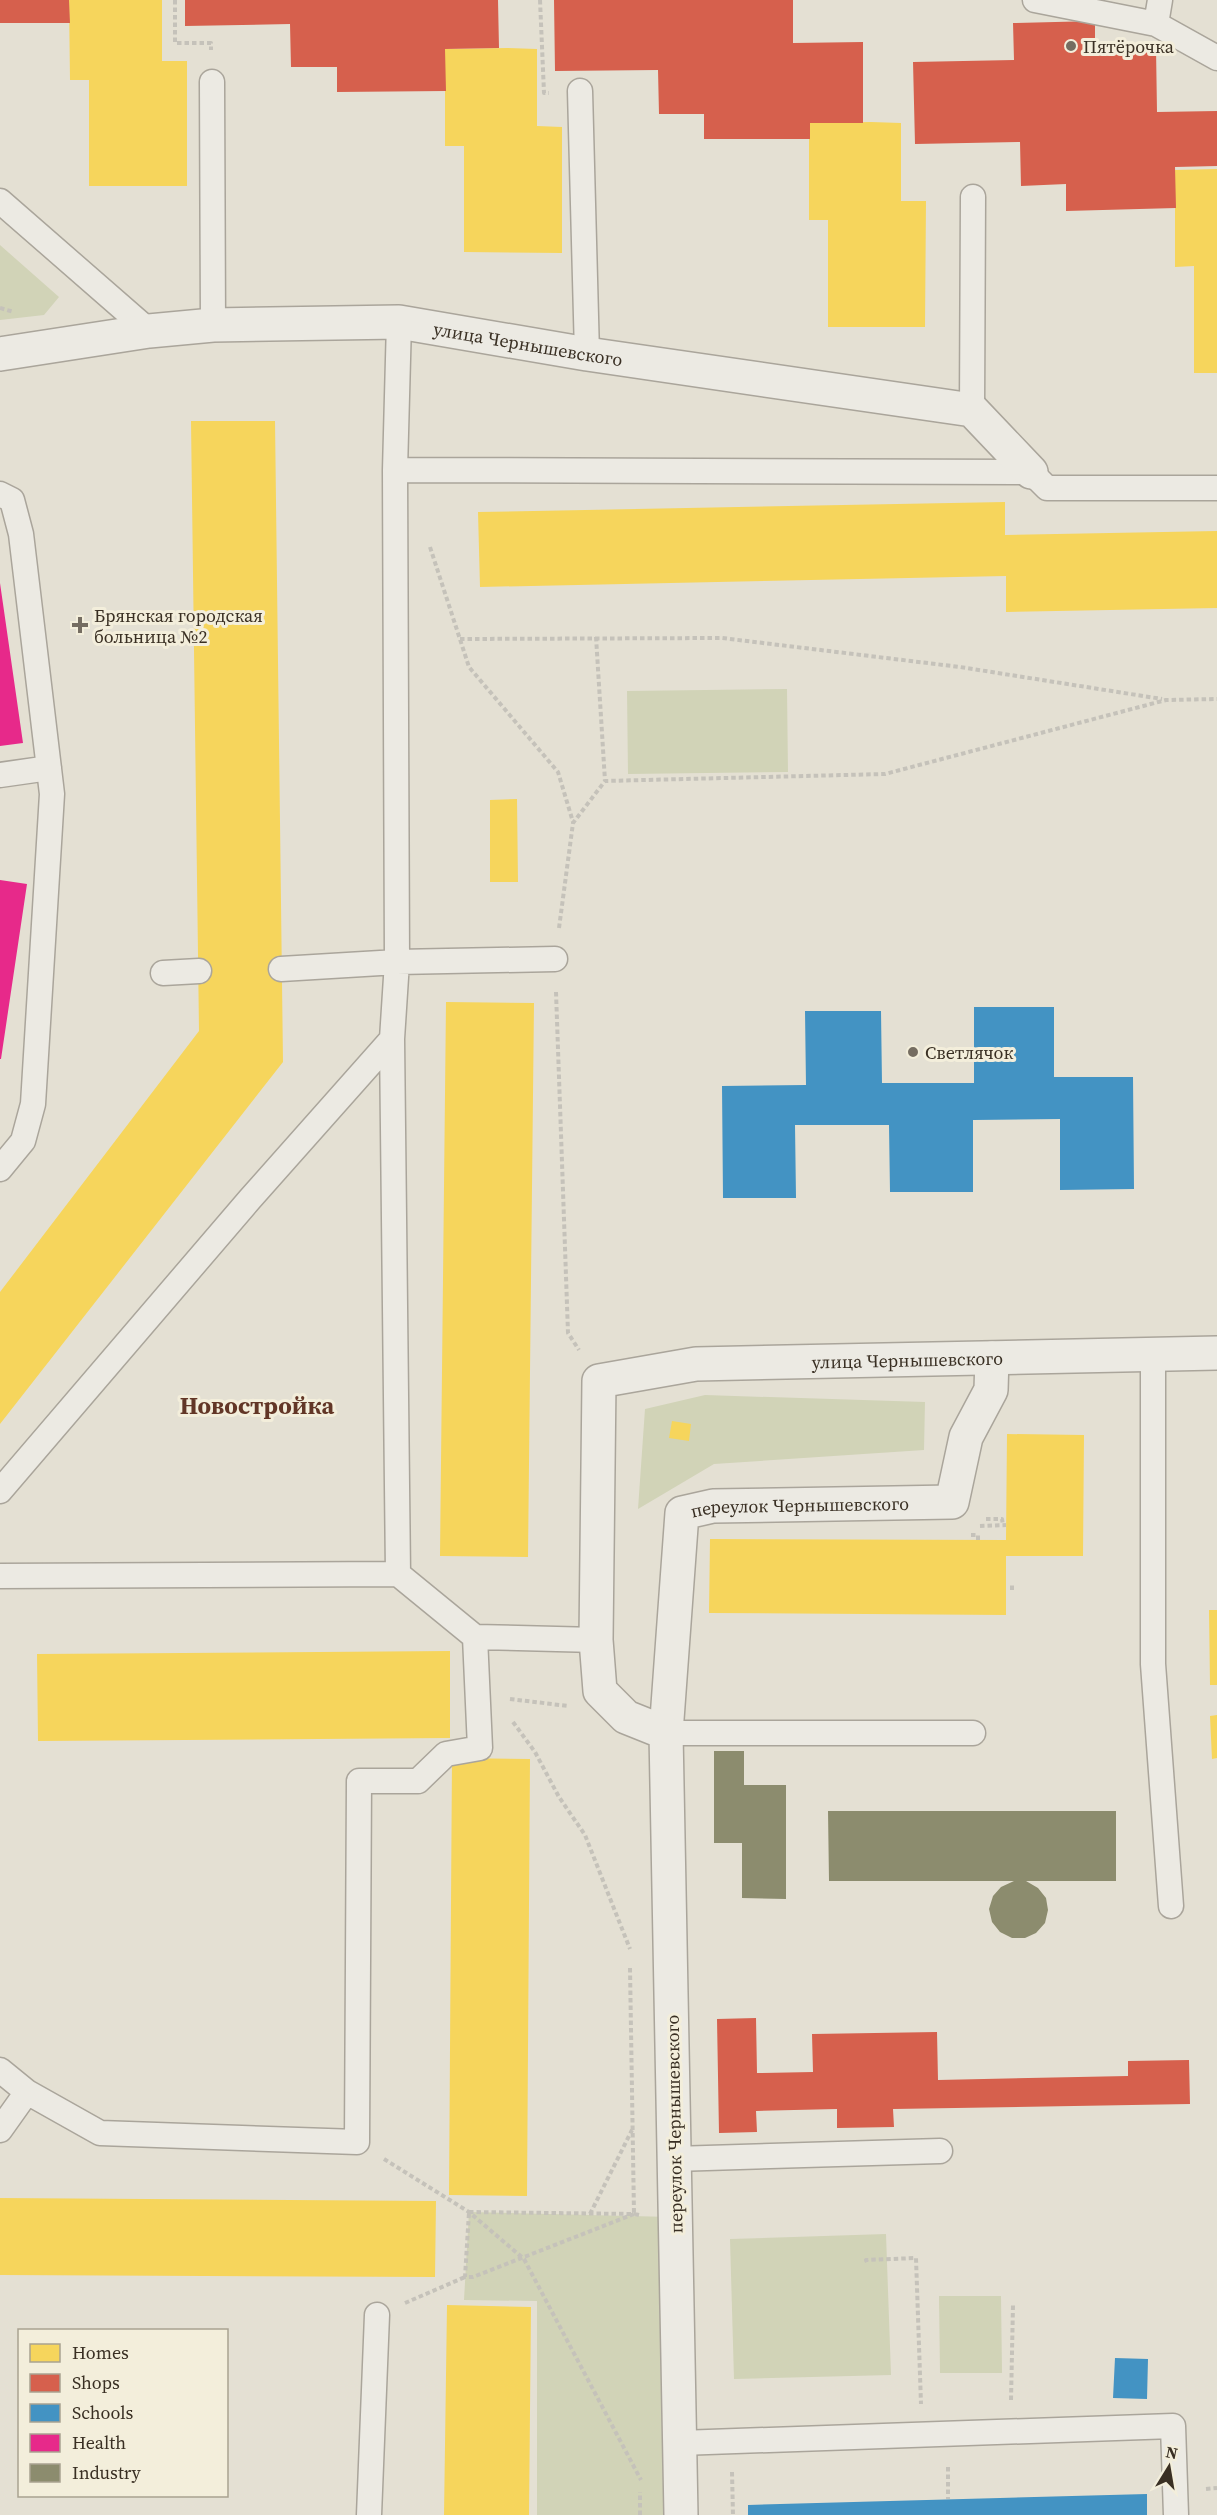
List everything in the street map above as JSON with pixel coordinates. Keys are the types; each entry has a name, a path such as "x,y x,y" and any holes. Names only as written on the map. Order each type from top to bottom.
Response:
{"street":[{"name":"улица Чернышевского","path":"0,354 149,331 213,325 399,322 587,354 972,410"},
{"path":"972,410 1031,472"},
{"name":"улица Чернышевского","path":"599,1381 696,1364 1217,1353"},
{"name":"переулок Чернышевского","path":"681,2515 666,1733 682,1513 712,1506 952,1502 966,1437 992,1390 992,1358"},
{"path":"599,1381 596,1640 600,1691 626,1717 666,1733"}],"lane":[{"path":"1035,0 1155,24 1217,58"},
{"path":"1155,24 1160,0"},
{"path":"212,82 213,325"},
{"path":"580,91 587,354"},
{"path":"972,410 973,197"},
{"path":"0,201 149,331"},
{"path":"398,1574 392,1039 397,962 395,470 399,322"},
{"path":"395,470 1031,472 1047,488 1217,488"},
{"path":"0,494 12,500 21,534 52,795 33,1104 23,1142 0,1169"},
{"path":"0,776 49,768"},
{"path":"281,969 397,962 555,959"},
{"path":"163,974 199,971"},
{"path":"0,1491 250,1198 392,1039"},
{"path":"1153,1354 1154,1664 1171,1906"},
{"path":"0,1576 398,1574 475,1637 596,1640"},
{"path":"0,2070 27,2092 100,2133 357,2142 359,1780 418,1781 446,1754 480,1748 475,1637"},
{"path":"666,1733 973,1733"},
{"path":"0,2130 27,2092"},
{"path":"674,2159 940,2151"},
{"path":"369,2515 377,2315"},
{"path":"680,2444 1173,2426 1176,2515"}],"path":[{"path":"175,0 175,43 212,43 212,82"},
{"path":"540,0 544,93 580,91"},
{"path":"426,537 469,667 558,772 573,823 555,959 568,1333 599,1381"},
{"path":"573,823 605,781 596,637"},
{"path":"460,639 722,638 960,667 1166,700 1217,699"},
{"path":"605,781 885,774 1166,700"},
{"path":"987,1519 1002,1519 1005,1525 987,1526"},
{"path":"1012,1583 1012,1590"},
{"path":"478,1697 571,1707"},
{"path":"478,1697 513,1722 535,1752 560,1797 585,1835 630,1949"},
{"path":"630,1938 634,2214"},
{"path":"590,2214 633,2129"},
{"path":"357,2142 470,2212 525,2259 641,2480"},
{"path":"470,2212 634,2214 675,2217"},
{"path":"465,2277 470,2212"},
{"path":"377,2315 465,2277 473,2277 525,2259 634,2214"},
{"path":"867,2262 866,2260 916,2258 922,2435"},
{"path":"1011,2431 1013,2305"},
{"path":"732,2442 733,2515"},
{"path":"948,2482 948,2499"}],"green space":[{"path":"0,245 59,297 44,315 0,320"},
{"path":"787,689 788,772 628,774 627,691"},
{"path":"705,1395 925,1402 924,1450 714,1464 638,1509 645,1409"},
{"path":"469,2212 671,2217 676,2515 537,2515 537,2301 464,2300"},
{"path":"886,2234 891,2375 734,2379 730,2239"},
{"path":"939,2296 1001,2296 1002,2373 940,2373"}],"building: Homes":[{"path":"69,0 162,0 162,61 187,61 187,186 89,186 89,80 70,80"},
{"path":"445,49 537,49 537,126 562,127 562,253 464,252 464,146 445,146"},
{"path":"809,123 901,123 901,201 926,201 925,327 828,327 828,220 809,220"},
{"path":"1217,169 1217,373 1194,373 1194,266 1175,267 1175,170"},
{"path":"191,421 275,421 283,1062 0,1424 0,1292 199,1031"},
{"path":"1005,502 1005,535 1217,531 1217,608 1006,612 1006,576 480,587 478,512"},
{"path":"517,799 518,882 490,882 490,800"},
{"path":"446,1002 534,1003 528,1557 440,1556"},
{"path":"672,1421 691,1424 689,1441 669,1438"},
{"path":"1007,1434 1084,1435 1083,1556 1006,1556 1006,1615 709,1613 710,1539 1006,1540"},
{"path":"1209,1610 1217,1610 1217,1685 1210,1685"},
{"path":"450,1651 450,1738 38,1741 37,1654"},
{"path":"1217,1715 1217,1758 1212,1759 1210,1716"},
{"path":"452,1758 530,1759 527,2196 449,2195"},
{"path":"0,2198 436,2201 435,2277 0,2275"},
{"path":"447,2305 531,2307 529,2515 444,2515"}],"building: Shops":[{"path":"0,0 69,0 70,23 0,23"},
{"path":"185,0 498,0 499,48 445,49 446,91 337,92 337,67 291,67 290,24 185,26"},
{"path":"554,0 793,0 793,43 863,42 863,123 810,123 810,139 704,139 704,114 659,114 658,70 555,71"},
{"path":"1095,21 1095,49 1156,48 1157,112 1217,111 1217,166 1175,167 1176,208 1066,211 1066,184 1021,186 1020,142 915,144 913,62 1014,60 1013,23"},
{"path":"756,2018 757,2073 813,2072 812,2034 937,2032 938,2080 1128,2076 1128,2061 1189,2060 1190,2104 893,2109 894,2127 837,2128 837,2109 756,2111 757,2132 719,2133 717,2019"}],"building: Schools":[{"path":"974,1007 1054,1007 1054,1077 1133,1077 1134,1189 1060,1190 1060,1119 973,1120 973,1192 890,1192 889,1125 795,1125 796,1198 723,1198 722,1086 806,1085 805,1011 881,1011 882,1083 974,1083"},
{"path":"1115,2358 1148,2359 1147,2399 1113,2398"},
{"path":"1147,2494 1147,2515 748,2515 748,2505"}],"building: Health":[{"path":"0,583 23,743 0,746"},
{"path":"0,880 27,884 1,1059 0,1059"}],"building: Industry":[{"path":"714,1751 744,1751 744,1785 786,1785 786,1899 742,1898 742,1843 714,1843"},
{"path":"828,1811 1116,1811 1116,1881 1026,1881 1038,1888 1046,1898 1048,1910 1045,1923 1036,1933 1025,1938 1012,1938 1000,1932 992,1922 989,1909 993,1896 1001,1887 1014,1881 829,1881"}],"place":[{"name":"Пятёрочка","path":"1071,46"},
{"name":"Брянская городская больница №2","path":"80,625"},
{"name":"Светлячок","path":"913,1052"}],"district":[{"name":"Новостройка","path":"257,1405"}]}
